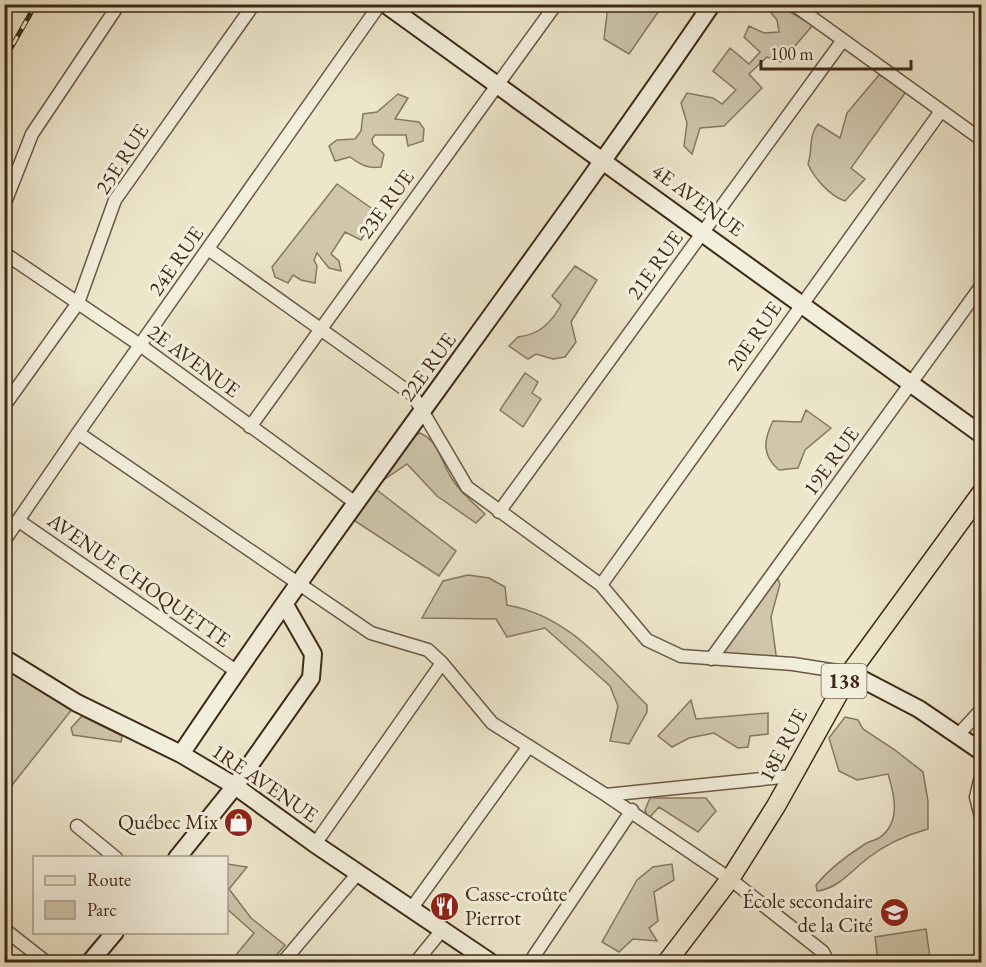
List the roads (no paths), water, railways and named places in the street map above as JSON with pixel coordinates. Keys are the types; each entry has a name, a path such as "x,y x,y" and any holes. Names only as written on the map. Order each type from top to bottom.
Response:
{"main road":[{"name":"18E RUE","path":"667,963 730,879 850,673 981,492"}],"street":[{"path":"4,205 32,134 119,4"},
{"name":"25E RUE","path":"4,406 78,303 115,200 254,4"},
{"name":"24E RUE","path":"4,541 380,4"},
{"name":"4E AVENUE","path":"385,4 495,86 605,161 802,303 981,435"},
{"name":"23E RUE","path":"250,427 556,4"},
{"name":"22E RUE","path":"181,754 236,671 285,605 297,584 605,161 712,4"},
{"path":"793,4 981,140"},
{"name":"21E RUE","path":"499,512 843,40"},
{"name":"20E RUE","path":"601,585 941,111"},
{"path":"208,249 413,395 467,487 601,585 647,640 681,656 804,665 850,673 919,709 981,752"},
{"name":"2E AVENUE","path":"4,253 140,345 357,504"},
{"name":"19E RUE","path":"711,659 912,384 981,285"},
{"path":"78,433 371,633 428,650 442,663 492,723 632,810 730,879 825,957 814,963"},
{"name":"AVENUE CHOQUETTE","path":"19,521 236,671"},
{"path":"179,856 235,786 311,678 313,654 285,605"},
{"name":"1RE AVENUE","path":"4,658 76,703 181,754 235,786 315,844 490,963"},
{"path":"315,844 442,663"},
{"path":"957,736 981,710"},
{"path":"411,909 529,746"},
{"path":"981,772 976,797 981,821"},
{"path":"606,795 792,776"},
{"path":"530,963 632,810"},
{"path":"77,826 114,856"},
{"path":"283,963 359,872"},
{"path":"4,929 46,963"},
{"path":"416,963 442,930"},
{"path":"90,963 114,934"}],"railway":[{"path":"4,60 36,4"}],"place":[{"name":"Québec Mix","path":"239,822"},
{"name":"Casse-croûte Pierrot","path":"444,906"},
{"name":"École secondaire de la Cité","path":"894,913"}]}
